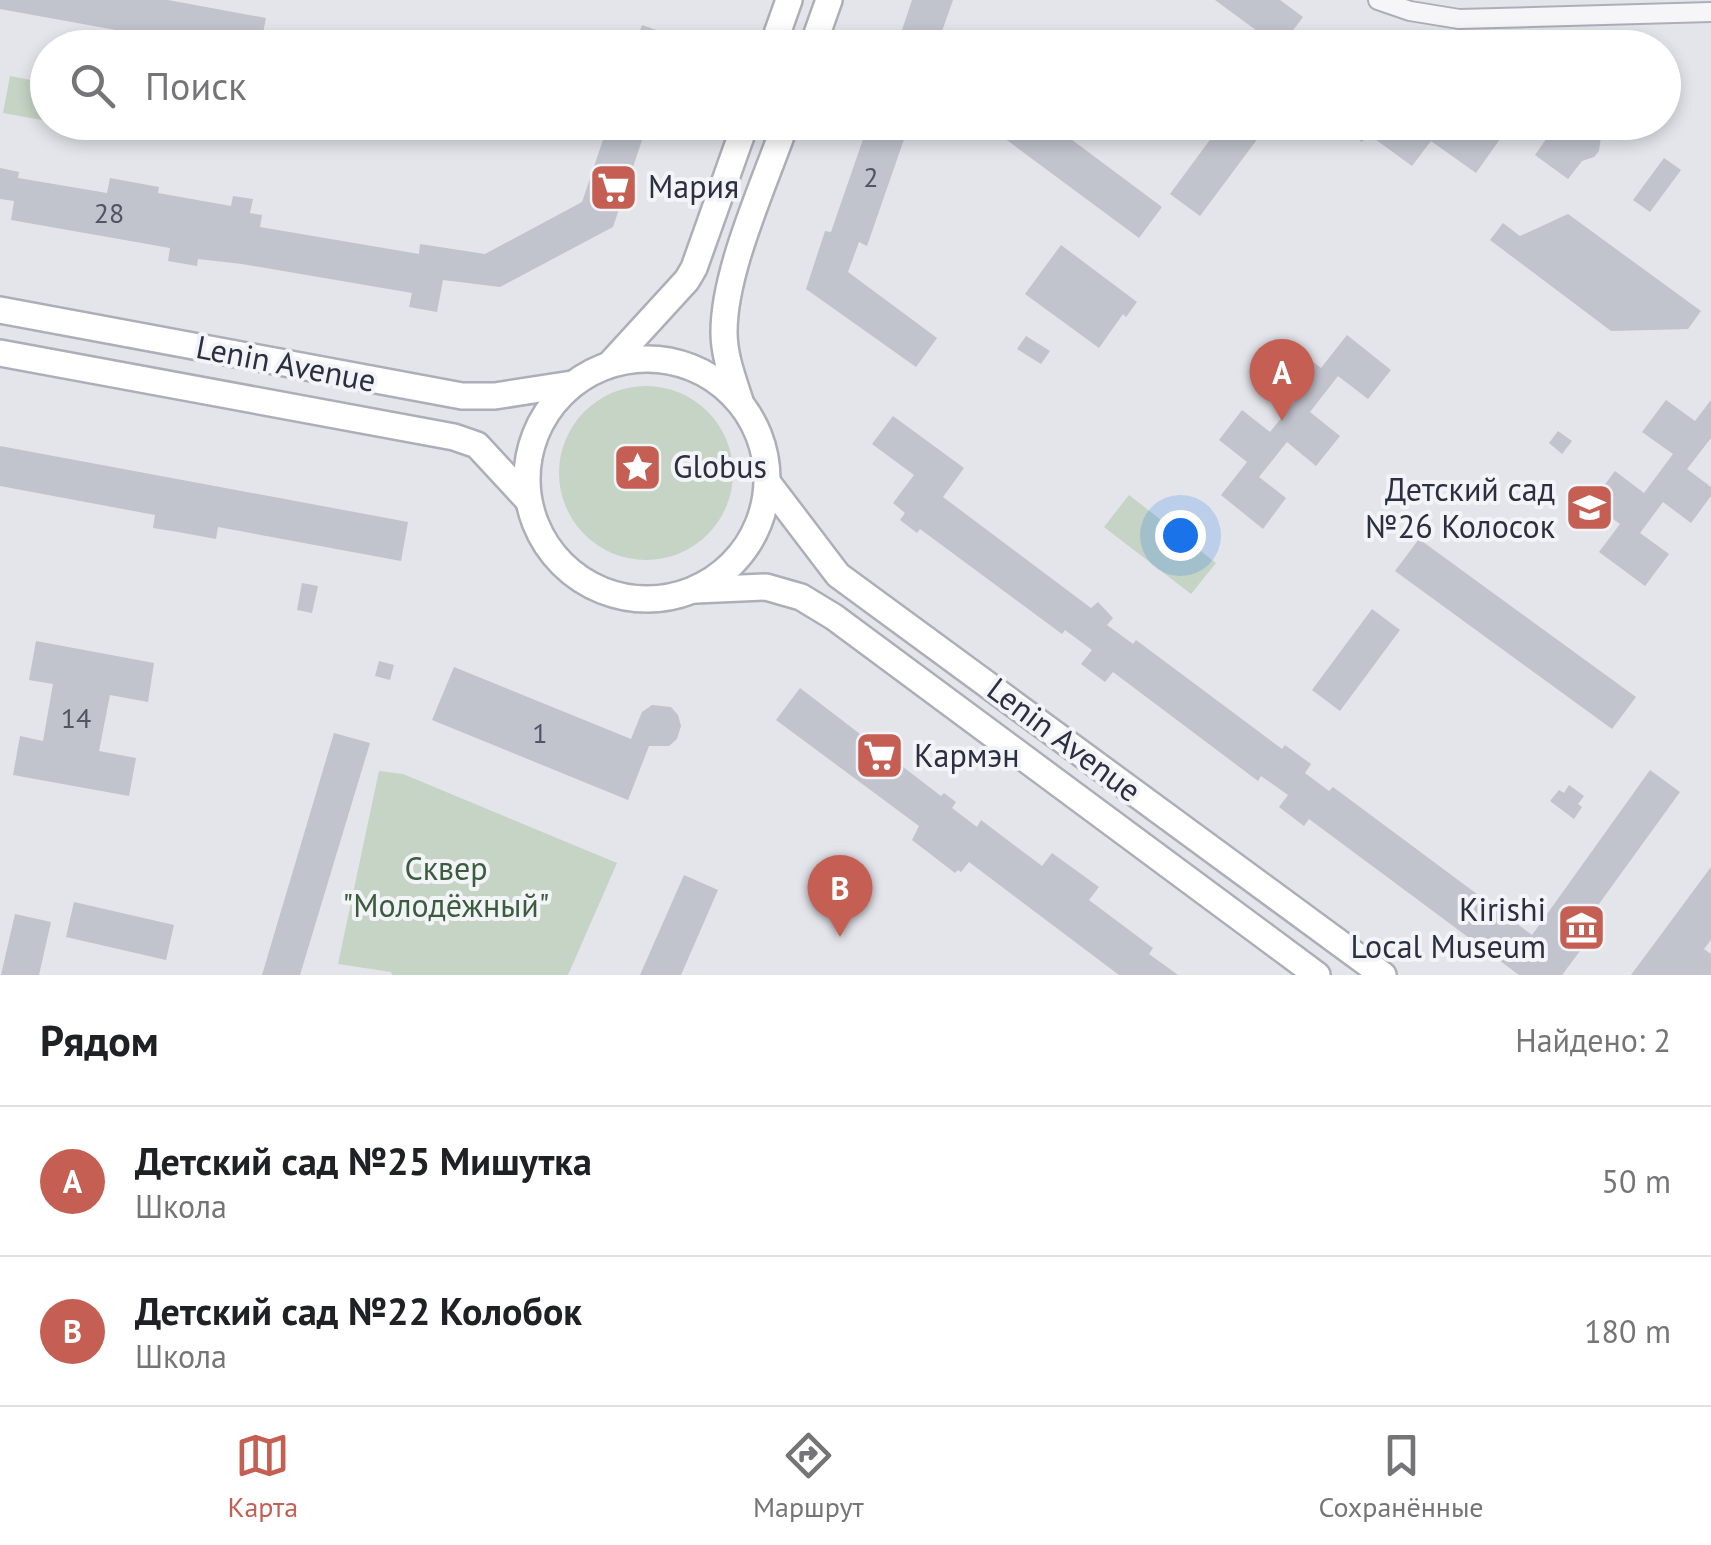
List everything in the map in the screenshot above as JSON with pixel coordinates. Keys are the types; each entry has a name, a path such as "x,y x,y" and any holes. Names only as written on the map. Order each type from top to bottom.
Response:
{"main road":[{"path":"778,30 789,0"},
{"path":"818,30 829,0"},
{"path":"740,140 687,280 611,363 572,384 544,416 528,456 527,499 538,533 558,562 582,582 611,595 643,600 696,590 733,565 758,527 768,483 767,461 757,429 740,401 725,348 726,306 780,140"},
{"name":"Lenin Avenue","path":"0,310 462,396 495,396 572,384"},
{"name":"Lenin Avenue","path":"0,353 454,437 477,445 527,499"},
{"path":"611,363 658,358 673,362 703,372 740,401"},
{"name":"Lenin Avenue","path":"768,483 838,576 1383,975"},
{"name":"Lenin Avenue","path":"696,590 766,587 800,597 834,616 1317,975"}],"street":[{"path":"1378,0 1410,12 1459,19 1711,12"}],"green space":[{"path":"10,76 30,80 30,118 3,113"},
{"path":"646,386 679,392 708,411 727,440 733,473 727,506 708,535 679,554 646,560 613,554 584,535 565,506 559,473 565,440 584,411 613,392"},
{"path":"1129,495 1216,563 1191,594 1104,527"},
{"name":"Сквер \"Молодёжный\"","path":"379,771 403,774 617,863 568,975 392,975 338,964"}],"building":[{"path":"0,0 168,0 266,18 264,30 116,30 0,9"},
{"path":"912,0 953,0 942,30 902,30"},
{"path":"1215,0 1280,0 1303,17 1293,30 1256,30"},
{"path":"603,140 642,140 613,227 500,287 443,280 437,312 409,307 412,293 242,264 198,259 197,266 168,261 170,248 11,220 14,201 0,199 0,168 19,172 18,178 107,193 110,178 159,187 158,193 231,206 233,196 253,199 250,213 262,215 260,227 419,254 420,244 485,254 582,202"},
{"path":"863,140 904,140 867,246 859,242 848,272 937,338 916,367 806,289 825,231 831,232"},
{"path":"1007,140 1072,140 1162,207 1139,238"},
{"path":"1210,140 1257,140 1200,216 1170,194"},
{"path":"1376,140 1499,140 1476,173 1431,141 1412,166"},
{"path":"1545,140 1601,140 1594,157 1582,161 1568,179 1535,155"},
{"path":"1664,158 1681,170 1650,212 1633,200"},
{"path":"1568,214 1701,311 1688,329 1611,331 1490,240 1503,223 1520,236"},
{"path":"1061,245 1137,302 1126,317 1123,314 1099,348 1025,294"},
{"path":"1347,335 1391,370 1368,399 1338,376 1310,412 1340,436 1316,466 1287,442 1259,477 1286,498 1263,529 1221,495 1247,462 1219,440 1242,410 1270,432 1298,397 1270,374 1292,345 1321,368"},
{"path":"1026,336 1050,351 1041,364 1017,349"},
{"path":"1666,400 1695,421 1711,400 1711,438 1687,469 1711,487 1711,496 1691,523 1663,502 1640,533 1669,554 1645,586 1599,552 1620,524 1591,503 1615,471 1644,493 1673,454 1642,432"},
{"path":"893,416 964,468 943,497 1091,608 1098,602 1113,618 1107,625 1133,644 1136,640 1282,749 1285,745 1311,764 1305,773 1329,791 1333,787 1532,935 1650,770 1680,792 1570,944 1580,951 1562,975 1519,975 1309,819 1304,826 1279,807 1288,795 1261,776 1258,781 1113,672 1105,682 1081,664 1092,650 1065,630 1062,634 920,529 917,533 900,520 905,513 893,503 914,475 872,444"},
{"path":"1558,431 1572,441 1562,454 1549,443"},
{"path":"0,446 408,522 401,561 218,527 216,539 153,528 155,515 0,486"},
{"path":"1419,539 1636,697 1612,729 1395,571"},
{"path":"302,583 318,586 312,613 297,610"},
{"path":"1372,609 1400,630 1340,711 1312,690"},
{"path":"36,641 154,663 148,702 110,695 99,751 136,758 129,796 13,775 20,736 43,741 53,684 29,680"},
{"path":"379,661 394,665 390,680 375,676"},
{"path":"454,667 631,739 642,712 652,705 671,707 681,726 677,739 669,746 649,746 628,800 432,720"},
{"path":"800,688 941,796 944,793 956,802 952,808 977,827 981,820 1042,866 1052,853 1099,887 1089,900 1153,948 1149,954 1178,975 1119,975 969,862 955,873 912,840 919,826 776,720"},
{"path":"334,733 370,743 300,975 262,975"},
{"path":"1569,785 1584,796 1574,819 1550,801"},
{"path":"1711,867 1711,940 1704,949 1711,954 1711,975 1631,975"},
{"path":"684,875 718,890 681,975 640,975"},
{"path":"74,902 174,925 166,960 66,937"},
{"path":"15,914 51,922 39,975 1,975"}],"place":[{"name":"Мария","path":"613,187"},
{"name":"Детский сад №25 Мишутка","path":"1282,421"},
{"name":"Globus","path":"638,467"},
{"name":"Детский сад №26 Колосок","path":"1590,508"},
{"name":"Кармэн","path":"879,756"},
{"name":"Kirishi Local Museum","path":"1581,928"},
{"name":"Детский сад №22 Колобок","path":"840,937"}]}
